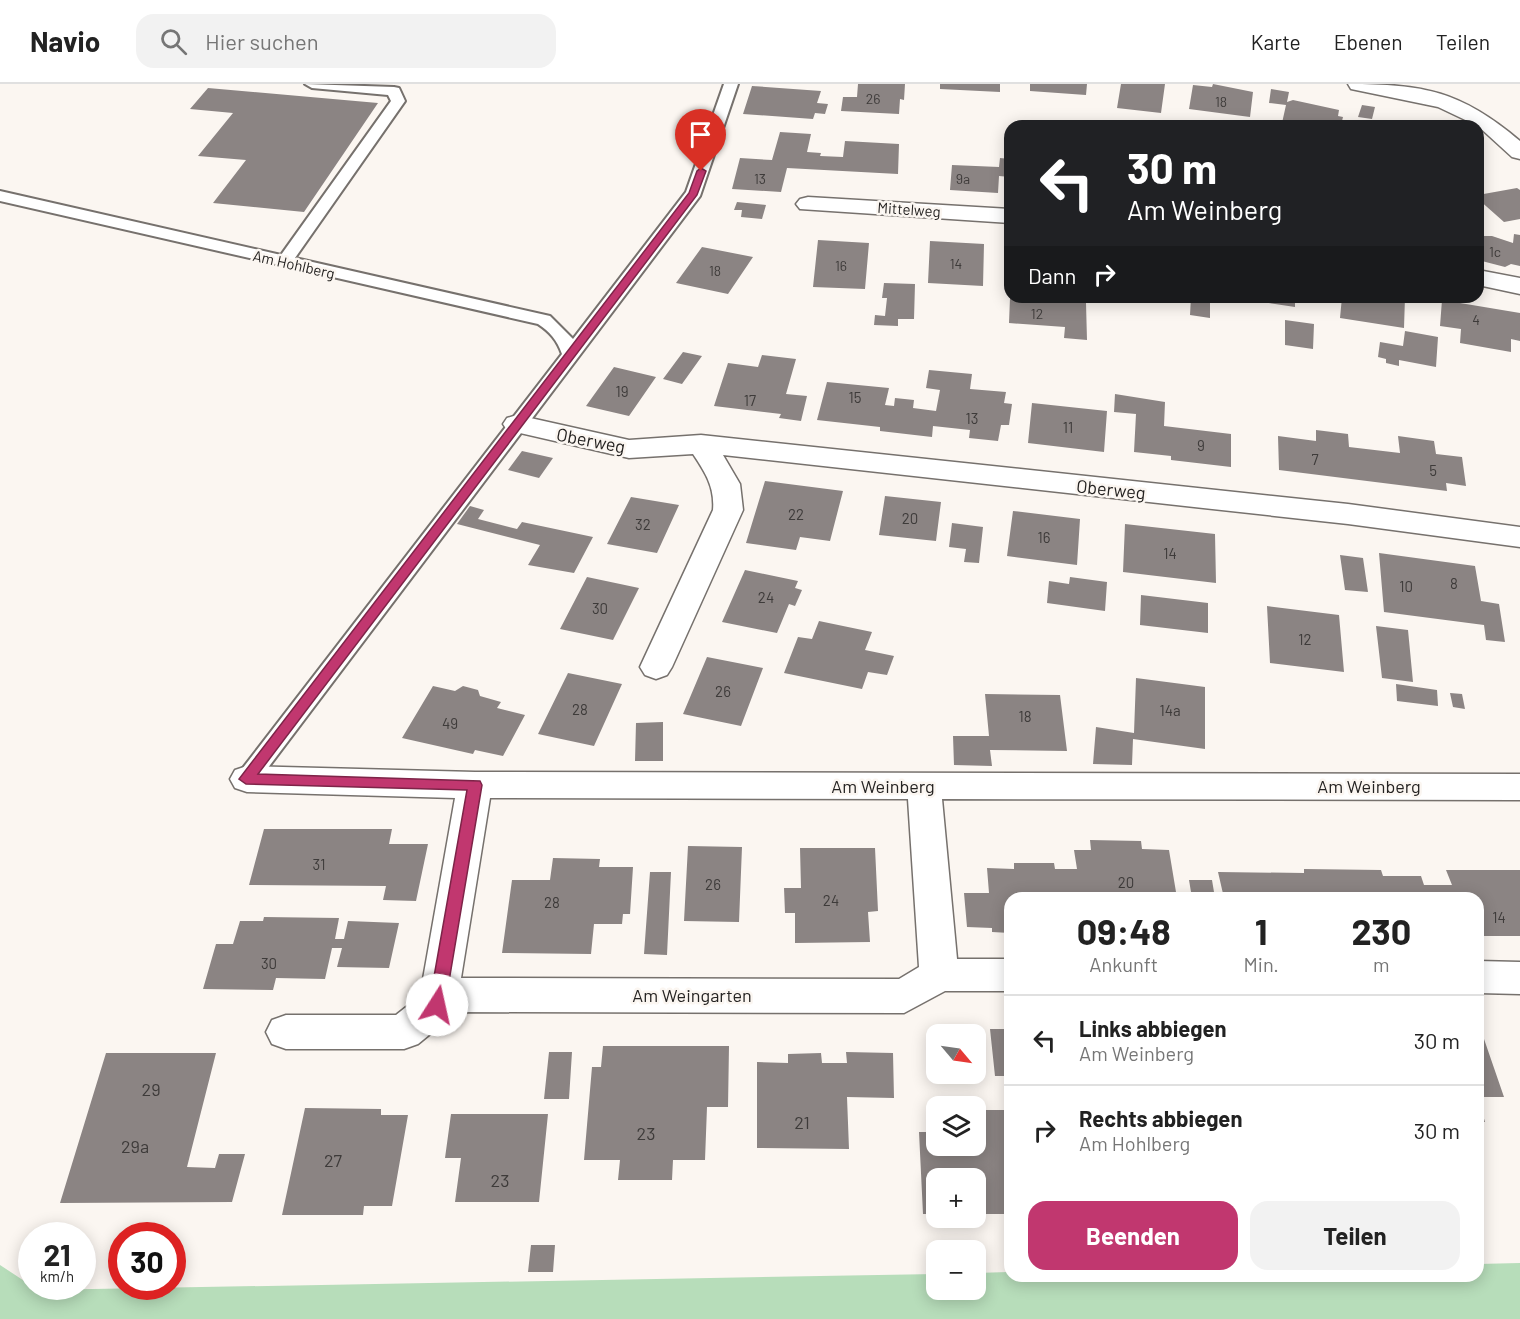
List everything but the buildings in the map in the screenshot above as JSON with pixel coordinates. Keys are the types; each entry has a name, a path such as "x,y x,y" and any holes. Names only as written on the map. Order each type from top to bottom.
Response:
{"street":[{"path":"1359,84 1412,93 1454,106 1480,120"},
{"path":"1484,122 1520,152"},
{"name":"Mittelweg","path":"808,204 1004,216"},
{"path":"1484,279 1520,286"},
{"name":"Oberweg","path":"517,424 629,449 701,444 1348,514 1520,537"},
{"path":"656,667 728,510 730,497 728,487 701,444"},
{"name":"Am Weinberg","path":"246,779 475,785 1520,787"},
{"path":"286,1032 404,1032 437,1005 475,785"},
{"path":"924,786 939,975 1004,975"},
{"name":"Am Weingarten","path":"439,995 904,996 939,975"},
{"path":"1484,977 1520,978"}],"lane":[{"path":"284,261 398,100 394,91 312,84"},
{"path":"246,779 694,193 731,84"},
{"name":"Am Hohlberg","path":"0,196 544,320 559,330 567,341 571,354"}],"green space":[{"path":"1520,1263 1520,1319 0,1319 0,1265 18,1277 18,1300 96,1300 96,1289 108,1289 108,1300 186,1300 186,1287 926,1274 926,1300 986,1300 986,1273 1004,1272 1004,1282 1484,1282 1484,1264"}],"route":[{"path":"437,1005 475,785 246,779 694,193 701,171"}]}
